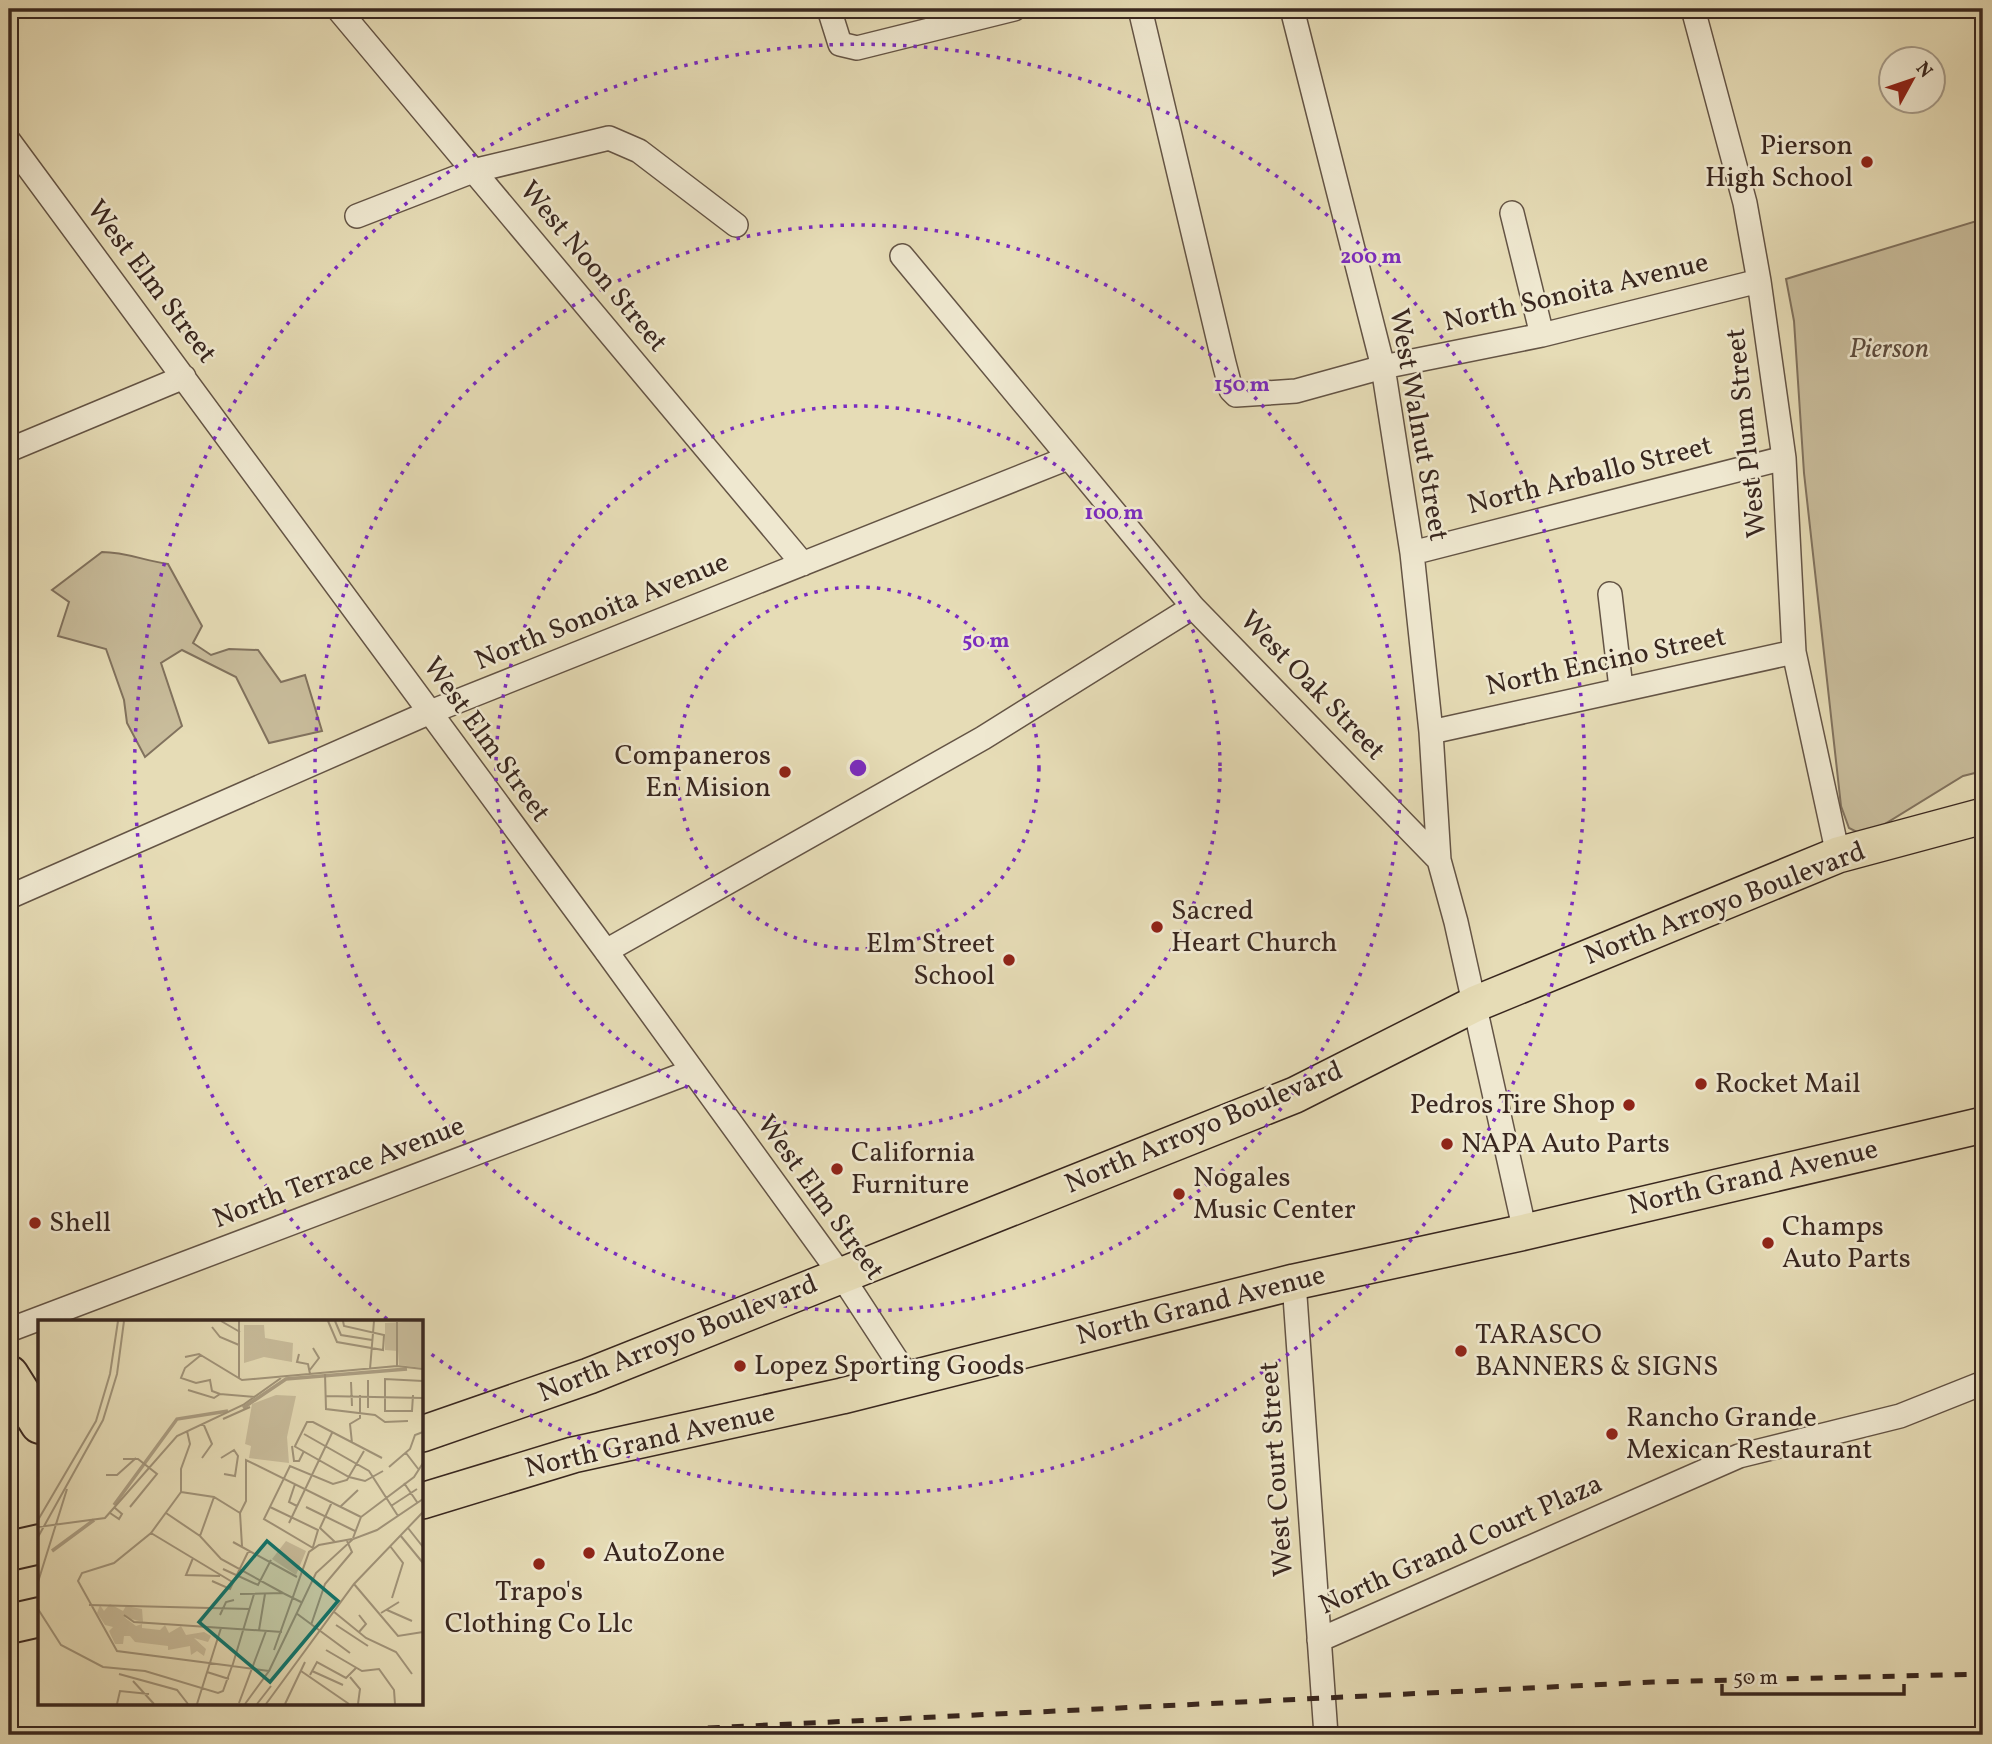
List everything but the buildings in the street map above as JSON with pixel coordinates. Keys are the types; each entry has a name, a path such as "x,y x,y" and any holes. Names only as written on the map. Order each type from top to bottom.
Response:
{"highway":[{"path":"9,1375 38,1421"},
{"path":"9,1550 38,1544"},
{"path":"9,1624 38,1617"}],"main road":[{"name":"North Arroyo Boulevard","path":"424,1433 589,1376 1295,1095 1475,1004 1838,855 1983,816"},
{"name":"North Grand Avenue","path":"424,1499 573,1455 909,1379 1294,1282 1525,1232 1983,1125"}],"street":[{"name":"West Noon Street","path":"338,9 803,564"},
{"path":"829,9 840,44 857,48 987,12 1014,9"},
{"name":"North Sonoita Avenue","path":"1140,9 1231,390 1242,397 1296,391 1383,367 1542,335 1759,281"},
{"name":"West Walnut Street","path":"1292,9 1383,367 1412,553 1430,732 1439,860"},
{"name":"West Plum Street","path":"1693,9 1745,203 1759,281 1784,458 1794,652 1838,855"},
{"path":"357,216 473,171 609,138 639,151 736,225"},
{"name":"West Elm Street","path":"9,141 606,951 690,1072 841,1275 909,1379"},
{"path":"1512,213 1542,335"},
{"name":"West Oak Street","path":"902,257 1193,607 1439,860"},
{"path":"9,450 184,377"},
{"name":"North Sonoita Avenue","path":"9,897 428,713 1068,458"},
{"name":"North Arballo Street","path":"1412,553 1784,458"},
{"path":"1610,594 1621,688"},
{"path":"606,951 983,738 1193,607"},
{"name":"North Encino Street","path":"1430,732 1794,652"},
{"path":"1439,860 1475,1004 1525,1232"},
{"name":"North Terrace Avenue","path":"9,1330 690,1072"},
{"name":"West Court Street","path":"1294,1282 1326,1735"},
{"name":"North Grand Court Plaza","path":"1320,1640 1739,1456 1900,1416 1983,1383"}],"green space":[{"name":"Pierson","path":"1983,219 1983,771 1963,776 1875,830 1861,834 1849,828 1841,806 1804,473 1794,321 1786,279"},
{"path":"102,552 168,564 202,626 193,643 211,655 229,649 258,650 281,682 305,675 322,731 269,743 236,677 182,650 161,663 182,726 145,757 127,723 124,700 106,649 58,636 69,602 52,590"}],"railway":[{"path":"564,1735 1653,1682 1983,1674"}],"place":[{"name":"Pierson High School","path":"1867,162"},
{"name":"Companeros En Mision","path":"785,772"},
{"name":"Sacred Heart Church","path":"1157,927"},
{"name":"Elm Street School","path":"1009,960"},
{"name":"Rocket Mail","path":"1701,1084"},
{"name":"Pedros Tire Shop","path":"1629,1105"},
{"name":"NAPA Auto Parts","path":"1447,1144"},
{"name":"California Furniture","path":"837,1169"},
{"name":"Nogales Music Center","path":"1179,1194"},
{"name":"Shell","path":"35,1223"},
{"name":"Champs Auto Parts","path":"1768,1243"},
{"name":"TARASCO BANNERS & SIGNS","path":"1461,1351"},
{"name":"Lopez Sporting Goods","path":"740,1366"},
{"name":"Rancho Grande Mexican Restaurant","path":"1612,1434"},
{"name":"AutoZone","path":"589,1553"},
{"name":"Trapo's Clothing Co Llc","path":"539,1564"}]}
